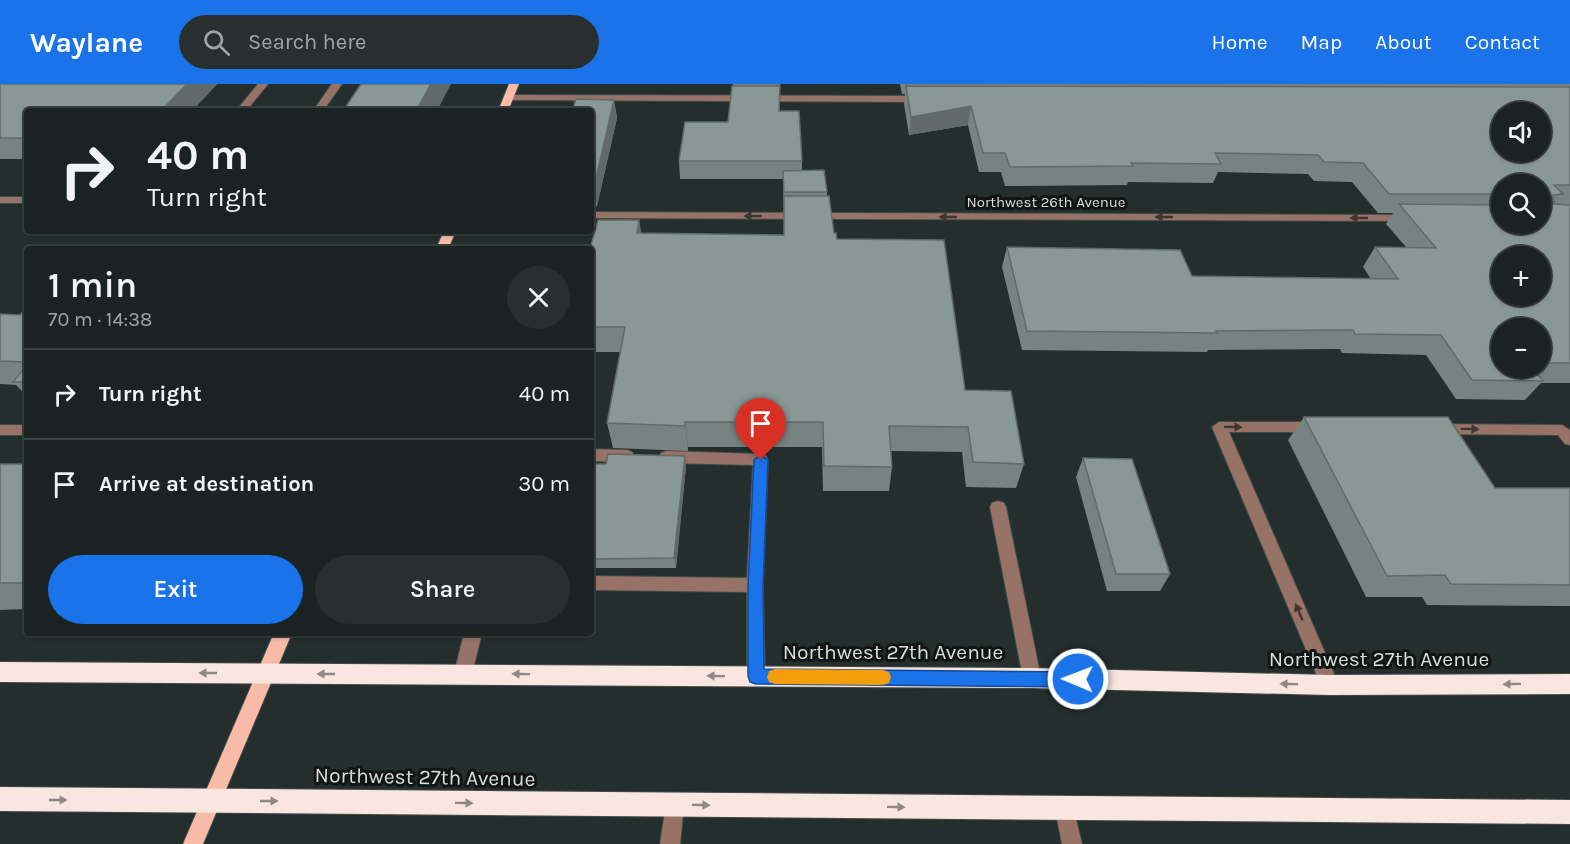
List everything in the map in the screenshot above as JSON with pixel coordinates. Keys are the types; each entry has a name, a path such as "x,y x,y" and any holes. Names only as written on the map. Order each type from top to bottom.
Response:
{"highway":[{"name":"Northwest 27th Avenue","path":"0,672 1032,678 1330,685 1570,684"},
{"name":"Northwest 27th Avenue","path":"0,800 1570,813"}],"main road":[{"path":"504,108 514,84"},
{"path":"193,844 282,636"}],"street":[{"path":"243,108 263,84"},
{"path":"320,108 337,84"},
{"path":"508,98 940,99"},
{"path":"0,200 24,200"},
{"name":"Northwest 26th Avenue","path":"594,215 1418,218"},
{"path":"1330,685 1219,427 1337,428"},
{"path":"1420,428 1562,430 1570,440"},
{"path":"0,430 24,430"},
{"path":"594,455 761,460 755,585 756,676"},
{"path":"998,507 1032,678"},
{"path":"594,583 755,585"},
{"path":"463,674 472,636"},
{"path":"670,844 674,805"},
{"path":"1065,809 1072,844"}],"building":[{"path":"0,84 187,84 164,108 24,108 24,138 0,138"},
{"path":"361,84 431,84 418,108 345,108"},
{"path":"732,86 780,86 779,111 799,111 802,161 679,161 685,122 728,122"},
{"path":"906,86 1570,87 1570,185 1554,185 1563,194 1553,195 1554,204 1570,205 1570,363 1551,363 1551,318 1491,318 1491,378 1541,378 1543,381 1472,380 1441,335 1355,334 1353,330 1216,331 1217,333 1027,331 1007,247 1180,250 1192,276 1398,279 1375,247 1436,248 1399,204 1491,205 1491,234 1551,234 1551,174 1491,174 1491,194 1389,194 1363,163 1324,162 1318,155 1215,153 1221,164 1131,163 1133,166 1010,167 1005,153 983,153 971,106 911,117"},
{"path":"576,99 614,100 594,187 594,108 573,108"},
{"path":"824,170 827,192 784,192 783,171"},
{"path":"784,196 829,196 834,233 837,239 944,240 965,390 1011,391 1024,464 973,462 968,427 889,426 892,467 824,466 823,422 685,422 685,426 607,423 625,327 594,327 594,246 591,246 598,220 639,220 637,233 784,235"},
{"path":"83,245 136,246 82,246"},
{"path":"24,310 24,362 0,361 0,314 20,315"},
{"path":"24,369 24,382 13,382"},
{"path":"1304,417 1448,417 1495,488 1570,488 1570,585 1451,584 1445,575 1387,576"},
{"path":"608,454 685,456 674,558 594,559 594,464 606,464"},
{"path":"1083,458 1132,459 1170,574 1116,574"},
{"path":"0,464 24,464 24,583 0,583"}],"slow traffic":[{"path":"775,677 883,677"}],"route":[{"path":"761,460 755,585 756,676 1078,679"}]}
